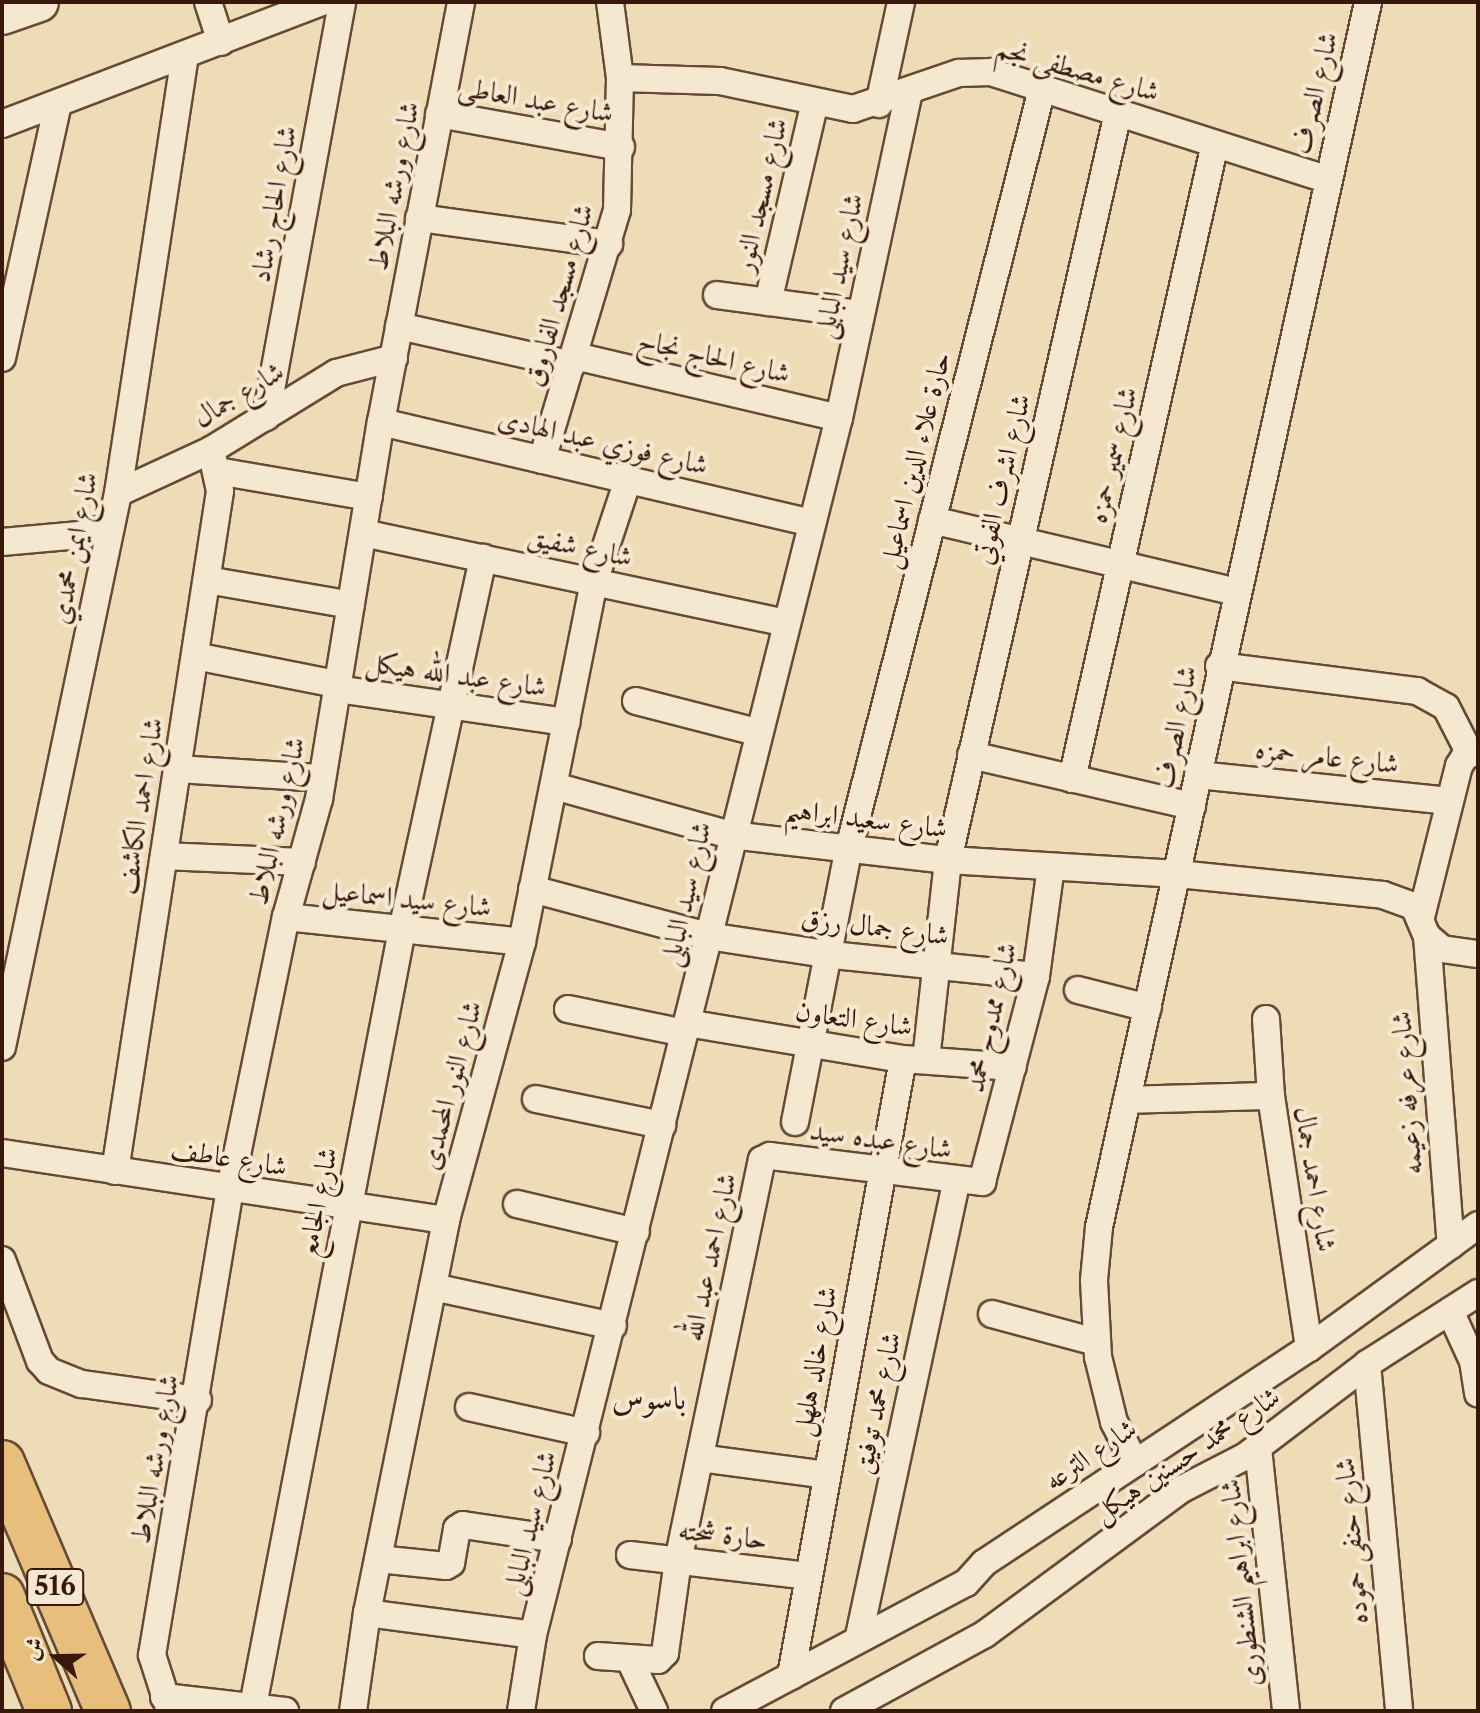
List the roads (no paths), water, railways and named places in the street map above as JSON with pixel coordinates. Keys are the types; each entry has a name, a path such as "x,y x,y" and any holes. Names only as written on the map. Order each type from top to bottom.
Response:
{"highway":[{"name":"516","path":"2,1463 108,1711"},
{"name":"516","path":"2,1596 49,1711"}],"main road":[{"path":"2,15 39,2"}],"street":[{"path":"208,2 221,42"},
{"path":"2,124 185,57 322,2"},
{"name":"شارع الحاج رشاد","path":"266,417 342,2"},
{"name":"شارع ورشه البلاط","path":"167,1704 152,1655 198,1400 230,1189 286,917 322,778 381,422 461,2"},
{"name":"شارع مسجد الفاروق","path":"542,460 609,244 621,147 620,78 610,2"},
{"path":"879,104 901,2"},
{"name":"شارع الصرف","path":"1135,1463 1114,1422 1096,1342 1094,1280 1099,1227 1178,874 1219,666 1368,2"},
{"name":"شارع ايمن محمدي","path":"2,1047 118,493 185,57"},
{"name":"شارع مصطفى نجم","path":"620,78 720,81 853,109 879,104 980,71 1327,179"},
{"name":"حارة علاء الدين اسماعيل","path":"795,1122 832,955 849,848 1042,89"},
{"name":"شارع سيد البابلى","path":"521,1711 533,1635 613,1326 731,835 839,418 909,92"},
{"name":"شارع مسجد النور","path":"768,302 815,102"},
{"path":"2,358 58,103"},
{"name":"شارع اشرف الفوتي","path":"933,966 948,860 1118,113"},
{"name":"شارع عبد العاطى","path":"439,114 621,147"},
{"name":"شارع سمير حمزه","path":"1072,779 1215,144"},
{"path":"419,218 609,244"},
{"path":"717,295 860,314"},
{"name":"شارع الحاج نجاح","path":"399,326 839,418"},
{"name":"شارع جمال","path":"118,493 214,460 266,417 336,373 394,358"},
{"name":"شارع فوزي عبد الهادى","path":"381,422 810,523"},
{"path":"214,460 369,497"},
{"name":"شارع احمد الكاشف","path":"115,1171 220,491 214,460"},
{"name":"شارع النور المحمدى","path":"353,1711 367,1613 446,1220 522,942 594,582 628,480"},
{"path":"932,520 1236,592"},
{"path":"2,542 65,538 111,526"},
{"name":"شارع شفيق","path":"363,533 785,623"},
{"name":"شارع الجامع","path":"253,1709 402,930 483,558"},
{"path":"207,580 351,605"},
{"name":"شارع عبد الله هيكل","path":"195,656 337,687 567,722"},
{"path":"1219,666 1417,691 1446,707 1474,751"},
{"path":"636,701 757,732"},
{"name":"شارع عرفه زعيمه","path":"1451,1245 1424,926 1459,766 1474,751"},
{"path":"971,755 1192,806"},
{"path":"178,769 322,778"},
{"name":"شارع عامر حمزه","path":"1198,775 1450,801"},
{"name":"شارع سعيد ابراهيم","path":"554,786 731,835 948,860 1178,874 1383,895 1404,900 1442,949 1478,954"},
{"path":"164,856 302,862"},
{"name":"شارع ممدوح محمد","path":"984,1179 1036,976 1051,867"},
{"path":"532,889 708,936"},
{"name":"شارع سيد اسماعيل","path":"286,917 522,942"},
{"name":"شارع جمال رزق","path":"708,936 832,955 1036,976"},
{"name":"شارع خالد هلهل","path":"791,1676 881,1172 914,1060 933,966"},
{"path":"1078,990 1148,1008"},
{"name":"شارع التعاون","path":"568,1009 914,1060 1013,1067"},
{"name":"شارع احمد جمال","path":"1266,1019 1271,1096 1309,1348"},
{"path":"1127,1100 1271,1096"},
{"path":"536,1099 662,1125"},
{"name":"شارع عاطف","path":"2,1153 446,1220"},
{"name":"شارع عبده سيد","path":"766,1156 975,1185 984,1179"},
{"name":"شارع احمد عبد الله","path":"629,1658 658,1660 665,1653 678,1561 766,1156"},
{"name":"شارع محمد توفيق","path":"859,1636 956,1182"},
{"path":"517,1204 636,1232"},
{"name":"شارع الترعه","path":"725,1711 859,1636 966,1583 984,1563 1309,1348 1478,1225"},
{"path":"2,1260 40,1361 49,1371 82,1384 198,1400"},
{"path":"433,1287 613,1326"},
{"name":"شارع محمد حسنين هيكل","path":"858,1708 985,1634 1182,1489 1258,1448 1367,1364 1478,1293"},
{"path":"1450,1311 1473,1361 1478,1394"},
{"path":"992,1314 1096,1342"},
{"name":"شارع حنفى حموده","path":"1367,1364 1399,1711"},
{"path":"469,1407 586,1433"},
{"name":"شارع ابراهيم الشنطورى","path":"1258,1448 1286,1711"},
{"path":"700,1458 827,1475"},
{"path":"378,1559 446,1566 451,1563 457,1529 463,1525 558,1539"},
{"name":"حارة شحته","path":"630,1555 808,1576"},
{"path":"367,1613 533,1635"},
{"path":"598,1656 629,1658 654,1711"},
{"path":"167,1704 285,1711"}],"district":[{"name":"باسوس","path":"649,1398"}]}
